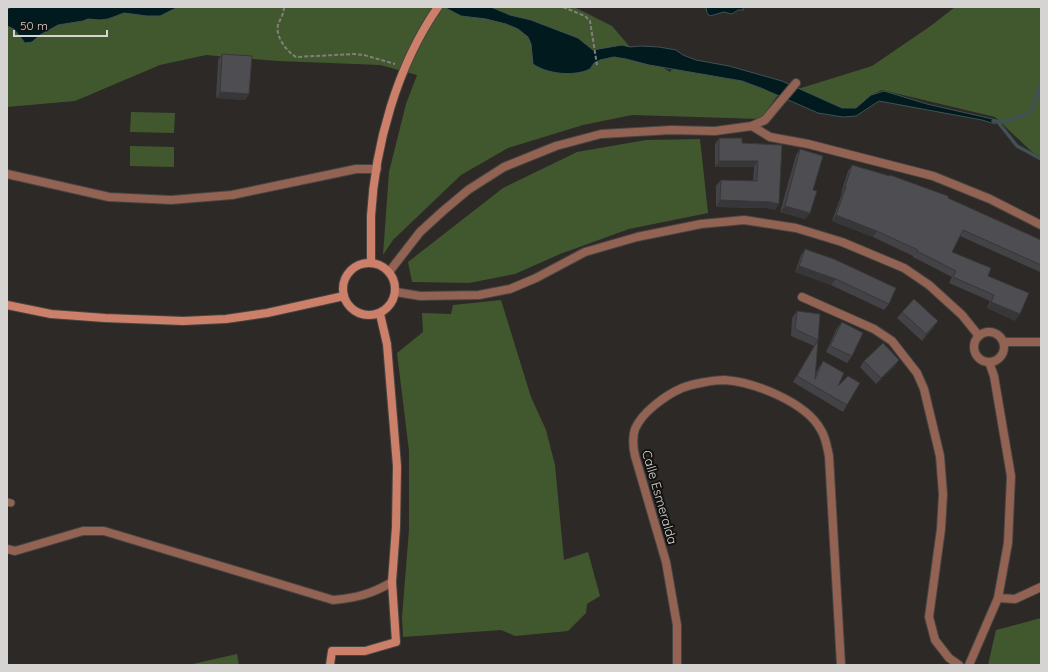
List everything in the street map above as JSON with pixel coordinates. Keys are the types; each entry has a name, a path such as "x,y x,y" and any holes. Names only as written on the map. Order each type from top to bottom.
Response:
{"street":[{"path":"371,262 372,216 380,147 406,67 438,7"},
{"path":"389,272 420,232 468,190 504,167 548,149 601,134 670,130 715,132 752,126 765,120 796,82"},
{"path":"752,126 770,137 808,144 933,176 990,199 1041,225"},
{"path":"7,174 108,197 171,200 232,195 356,169 377,169"},
{"path":"396,292 420,296 472,295 510,289 536,278 585,252 637,236 701,224 744,220 796,228 842,242 904,268 929,286 962,315 979,336"},
{"path":"371,262 383,266 389,272 394,279 396,292 392,303 387,309 380,314 371,316 355,312 349,306 343,291 347,275 352,269 359,265 371,262"},
{"path":"7,305 51,314 183,321 226,319 267,313 344,296"},
{"path":"802,297 874,329 892,341 917,373 924,389 940,456 943,494 941,529 929,617 935,640 949,658 959,665"},
{"path":"330,665 332,651 365,651 396,642 392,582 396,527 397,466 387,344 380,314"},
{"path":"993,332 1002,337 1004,342 1005,347 1002,356 999,359 989,362 980,359 974,350 974,345 979,336 983,333 993,332"},
{"path":"1004,342 1041,342"},
{"path":"968,665 998,598 1008,543 1011,476 994,376 989,362"},
{"name":"Calle Esmeralda","path":"677,665 677,625 666,562 635,456 633,444 635,430 641,418 664,398 683,388 723,380 746,383 779,396 806,412 820,429 826,442 829,456 841,665"},
{"path":"7,550 14,552 83,530 104,531 333,600 349,598 377,591 392,582"},
{"path":"998,598 1014,599 1041,588"}],"path":[{"path":"284,7 278,25 278,33 286,49 296,57 354,54 364,55 406,67"},
{"path":"564,7 584,16 590,21 597,65"}],"green space":[{"path":"7,7 574,7 612,26 630,47 670,72 672,69 742,81 778,95 761,119 632,115 583,125 508,148 461,175 393,240 383,255 389,172 406,104 417,75 380,65 278,61 206,55 160,65 75,101 7,107"},
{"path":"955,7 1041,7 1041,157 1032,152 995,117 882,90 871,95 856,108 842,108 798,89 872,66 932,25"},
{"path":"131,112 175,113 174,133 130,132"},
{"path":"700,139 708,213 629,229 560,254 515,274 469,283 412,282 408,262 503,188 577,152 646,140"},
{"path":"130,146 174,147 174,167 130,166"},
{"path":"501,300 531,397 546,430 555,465 564,560 588,552 600,596 587,604 586,613 568,631 515,636 501,630 403,637 402,617 409,530 409,451 397,353 423,332 422,313 451,314 453,305"},
{"path":"1041,618 1041,665 988,665 996,630"},
{"path":"237,654 239,665 188,665"}],"water":[{"path":"12,7 178,7 160,16 124,13 108,19 88,19 58,25 40,35 32,42 25,43 14,29 7,26 7,9"},
{"path":"444,7 491,7 578,38 593,50 622,45 630,47 659,47 676,50 683,55 696,60 729,66 782,81 842,108 856,108 871,95 884,91 927,104 997,120 995,124 982,120 879,101 856,116 843,117 818,113 742,81 649,65 614,57 600,60 594,63 590,69 576,73 569,74 553,72 533,64 531,44 528,37 518,29 486,19 461,16"},
{"path":"706,7 742,7 744,10 738,10 732,14 724,12 710,16 707,13"}],"building":[{"path":"222,54 252,56 249,94 220,92"},
{"path":"719,138 742,138 742,143 782,145 779,204 770,202 720,200 721,180 757,181 758,161 719,161"},
{"path":"800,149 823,156 813,190 817,191 810,213 785,206"},
{"path":"852,165 890,175 948,196 948,198 1041,240 1041,265 963,230 952,252 991,268 988,276 1029,293 1020,314 991,302 994,295 953,277 956,271 917,251 918,250 877,231 836,215"},
{"path":"805,249 834,259 896,288 889,304 836,279 799,266"},
{"path":"914,299 938,321 926,334 902,312"},
{"path":"797,311 820,314 818,340 795,329"},
{"path":"842,322 863,333 852,356 830,346"},
{"path":"818,340 815,379 823,361 844,373 838,386 848,376 860,383 847,405 797,376"},
{"path":"883,343 899,360 881,378 864,361"}],"waterway":[{"path":"993,121 1009,121 1032,110 1041,82"},
{"path":"998,122 1017,146 1041,159"}]}
